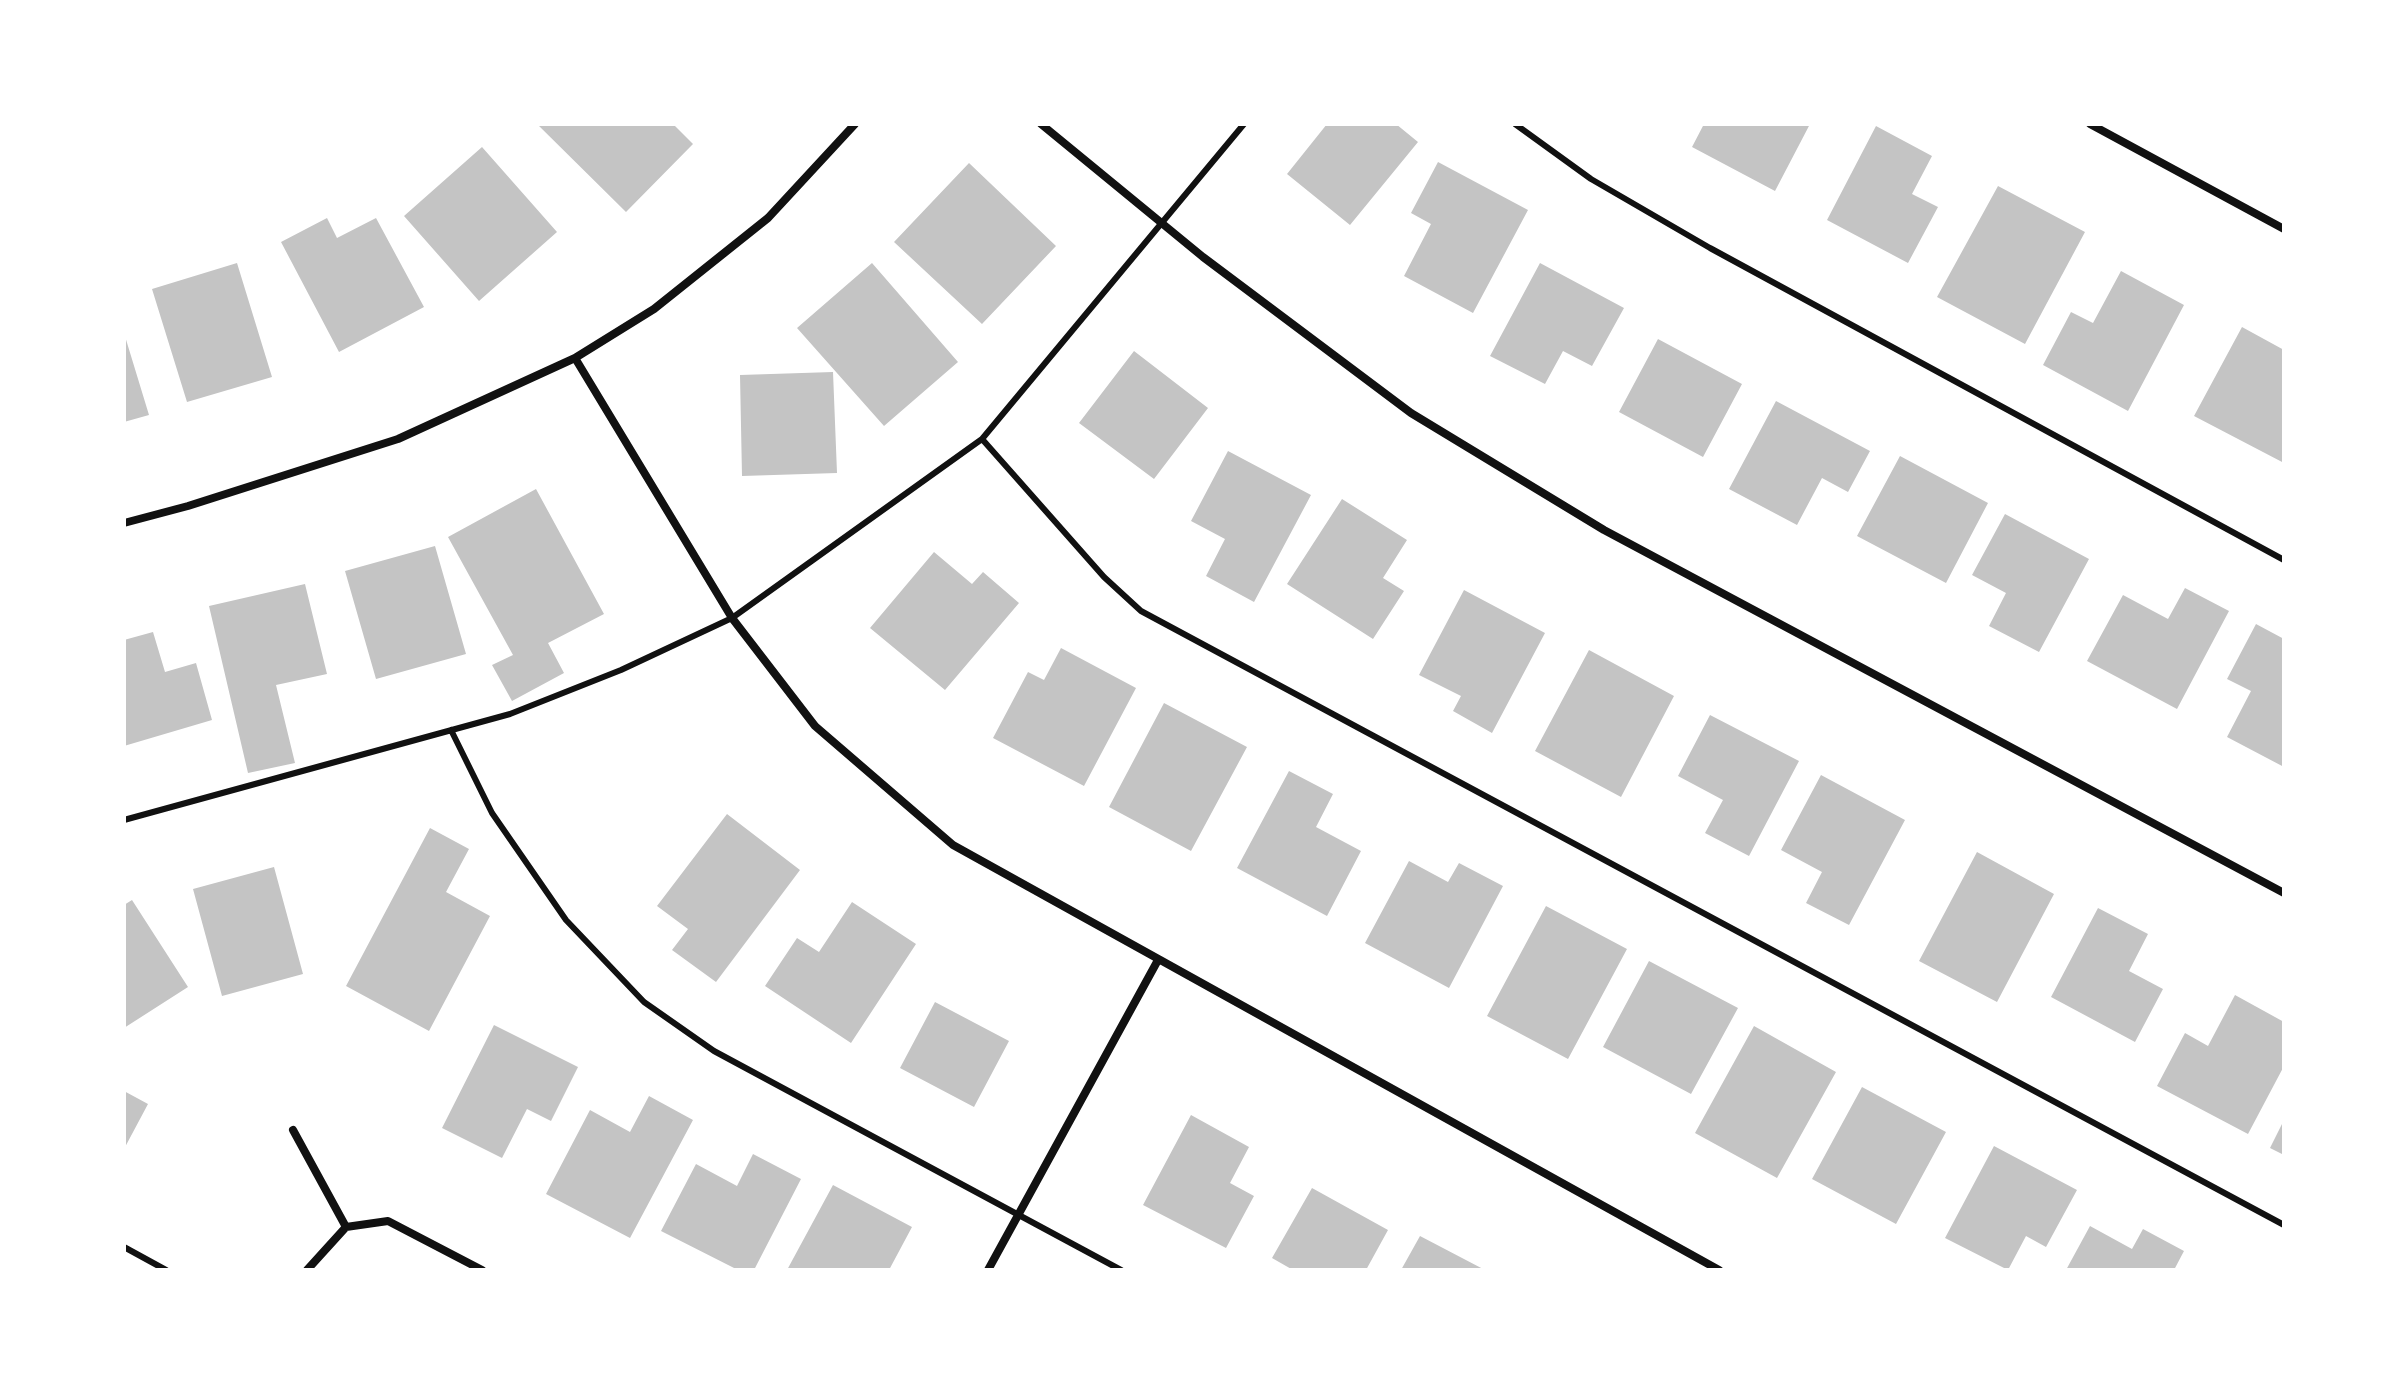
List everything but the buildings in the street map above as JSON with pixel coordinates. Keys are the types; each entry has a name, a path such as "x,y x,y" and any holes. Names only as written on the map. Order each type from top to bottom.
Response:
{"street":[{"path":"124,523 188,506 398,439 575,358 654,309 768,218 855,124"},
{"path":"1041,124 1163,225 1411,413 1604,530 2284,893"},
{"path":"2090,124 2284,229"},
{"path":"575,358 732,618 815,726 953,845 1719,1270"},
{"path":"988,1270 1158,960"},
{"path":"293,1130 346,1227"},
{"path":"307,1270 346,1227 388,1221 482,1270"}],"lane":[{"path":"124,820 510,714 593,681 732,618 982,439 1244,124"},
{"path":"1515,124 1591,179 1710,248 2284,560"},
{"path":"982,439 1104,577 1141,611 2284,1225"},
{"path":"451,730 492,813 566,920 644,1002 727,1058 1121,1270"},
{"path":"124,1247 166,1270"}]}
